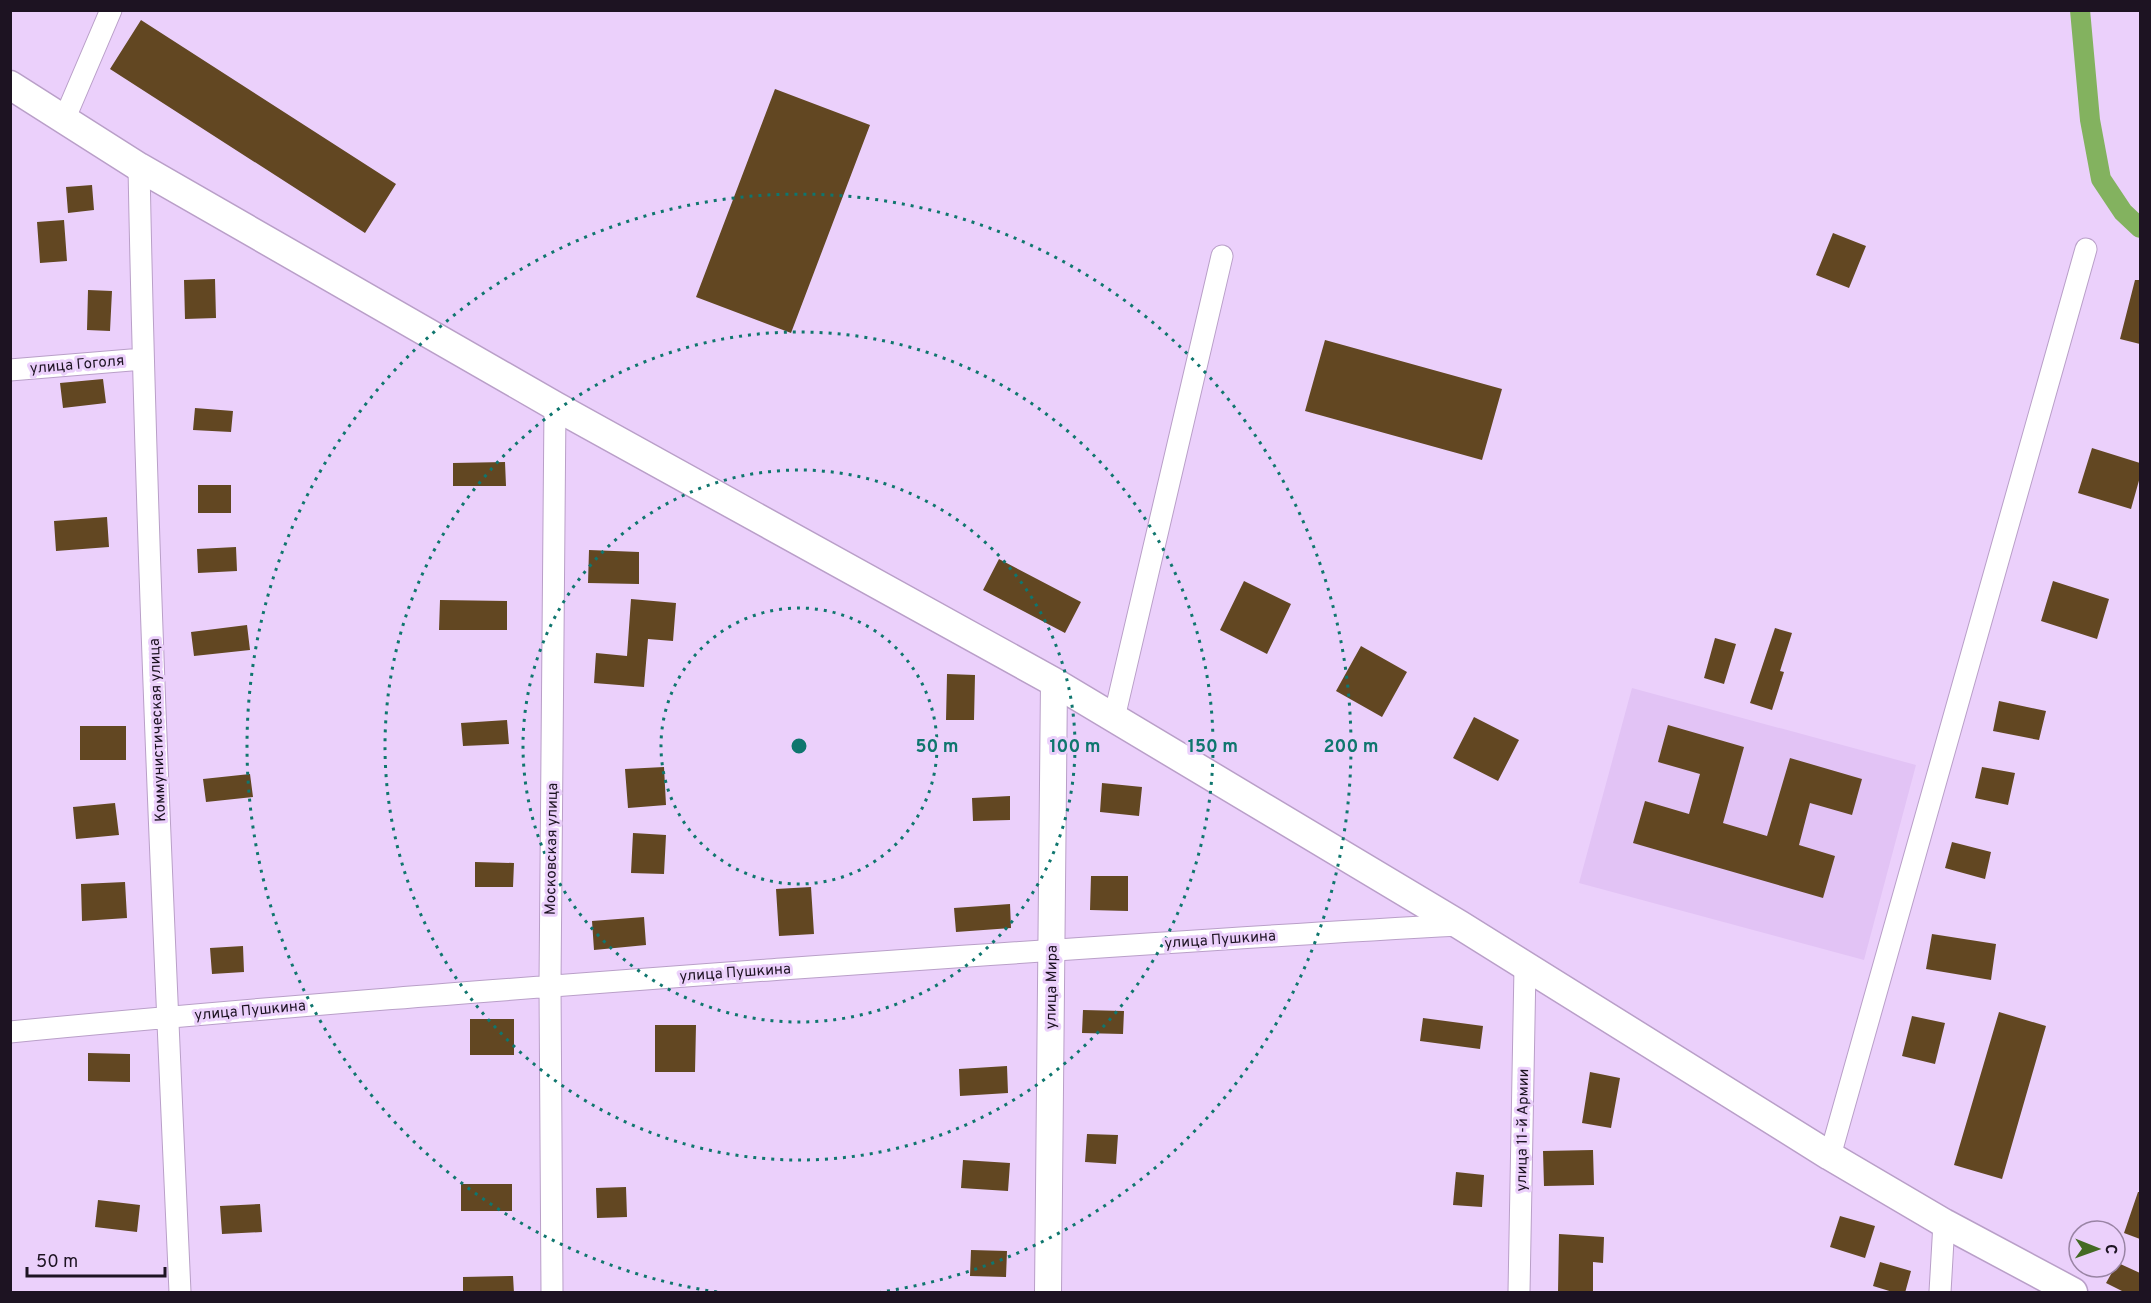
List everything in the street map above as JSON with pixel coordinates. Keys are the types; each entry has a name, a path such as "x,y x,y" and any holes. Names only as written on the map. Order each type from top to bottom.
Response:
{"main road":[{"path":"10,84 139,166 555,406 1054,682 1460,925 1830,1156 1944,1223 2073,1293"}],"street":[{"path":"64,120 111,10"},
{"name":"Коммунистическая улица","path":"139,166 143,359 167,1017 180,1293"},
{"path":"1830,1156 2086,249"},
{"path":"1114,718 1222,256"},
{"name":"улица Гоголя","path":"10,370 143,359"},
{"name":"Московская улица","path":"552,1293 550,985 555,406"},
{"name":"улица Мира","path":"1048,1293 1054,682"},
{"name":"улица Пушкина","path":"10,1032 550,985 1051,949 1460,925"},
{"name":"улица 11-й Армии","path":"1519,1293 1525,967"},
{"path":"1941,1293 1944,1223"}],"shaded area":[{"path":"1632,688 1916,765 1864,960 1579,883"}],"building":[{"path":"141,20 396,184 365,233 110,69"},
{"path":"775,89 870,125 791,333 696,297"},
{"path":"92,185 94,210 68,213 66,187"},
{"path":"64,220 67,261 40,263 37,222"},
{"path":"1833,233 1866,246 1849,288 1816,275"},
{"path":"215,279 216,318 185,319 184,280"},
{"path":"2135,280 2140,280 2140,344 2120,339"},
{"path":"88,290 112,291 110,331 87,330"},
{"path":"1325,340 1502,389 1482,460 1305,411"},
{"path":"103,379 106,403 63,408 60,383"},
{"path":"195,408 233,411 231,432 193,430"},
{"path":"2092,448 2140,463 2140,477 2131,509 2078,493"},
{"path":"505,462 506,486 453,486 453,463"},
{"path":"198,485 231,485 231,513 198,513"},
{"path":"107,517 109,547 56,551 54,521"},
{"path":"236,547 237,571 198,573 197,549"},
{"path":"589,550 639,552 639,584 588,583"},
{"path":"999,559 1081,602 1065,633 983,590"},
{"path":"1244,581 1291,604 1267,654 1220,630"},
{"path":"2053,581 2109,599 2097,639 2041,621"},
{"path":"631,599 676,603 673,641 648,639 644,687 594,683 596,653 627,656"},
{"path":"440,600 507,601 507,630 439,630"},
{"path":"247,625 250,650 194,656 191,632"},
{"path":"1775,628 1792,633 1780,671 1784,672 1772,710 1750,703"},
{"path":"1715,638 1736,644 1724,684 1704,678"},
{"path":"1361,646 1407,672 1382,717 1336,691"},
{"path":"947,674 975,675 974,720 946,720"},
{"path":"1999,701 2046,711 2039,740 1993,731"},
{"path":"1474,717 1519,740 1498,781 1453,758"},
{"path":"507,720 509,744 463,746 461,723"},
{"path":"1668,725 1744,747 1723,823 1767,836 1790,758 1862,779 1852,815 1810,803 1799,845 1835,856 1823,898 1633,843 1645,801 1689,814 1700,774 1658,762"},
{"path":"80,726 126,726 126,760 80,760"},
{"path":"664,767 666,805 628,808 625,769"},
{"path":"1982,767 2015,773 2008,805 1975,798"},
{"path":"250,774 253,797 206,802 203,779"},
{"path":"1102,783 1142,787 1139,816 1100,812"},
{"path":"1010,796 1010,820 973,821 972,798"},
{"path":"115,803 119,835 76,839 73,807"},
{"path":"633,833 666,835 664,874 631,873"},
{"path":"1952,842 1991,852 1985,879 1945,868"},
{"path":"475,862 514,863 513,887 475,887"},
{"path":"1091,876 1128,876 1128,911 1090,910"},
{"path":"125,882 127,918 82,921 81,884"},
{"path":"811,887 814,934 779,936 776,889"},
{"path":"1010,904 1011,928 956,932 954,908"},
{"path":"644,917 646,945 594,950 592,921"},
{"path":"1932,934 1996,944 1991,980 1926,969"},
{"path":"243,946 244,972 212,974 210,948"},
{"path":"1083,1010 1124,1011 1123,1034 1082,1033"},
{"path":"1999,1012 2046,1026 2002,1179 1954,1165"},
{"path":"1912,1016 1945,1023 1935,1064 1902,1056"},
{"path":"1423,1018 1483,1026 1480,1049 1420,1041"},
{"path":"470,1019 514,1019 514,1055 470,1055"},
{"path":"655,1025 696,1025 695,1072 655,1072"},
{"path":"88,1053 130,1054 130,1082 88,1081"},
{"path":"1007,1066 1008,1093 960,1096 959,1069"},
{"path":"1590,1072 1620,1078 1611,1128 1582,1123"},
{"path":"1087,1134 1118,1135 1116,1164 1085,1162"},
{"path":"1593,1150 1594,1185 1544,1186 1543,1151"},
{"path":"963,1160 1010,1163 1008,1191 961,1188"},
{"path":"1456,1172 1484,1175 1482,1207 1453,1205"},
{"path":"461,1184 512,1184 512,1211 461,1211"},
{"path":"626,1187 627,1217 597,1218 596,1188"},
{"path":"2138,1192 2140,1192 2140,1239 2127,1234 2127,1224"},
{"path":"98,1200 140,1205 137,1232 95,1227"},
{"path":"260,1204 262,1232 222,1234 220,1206"},
{"path":"1840,1216 1875,1226 1865,1258 1830,1247"},
{"path":"1559,1234 1604,1237 1603,1263 1593,1262 1593,1293 1558,1293"},
{"path":"971,1250 1007,1251 1006,1277 970,1276"},
{"path":"1880,1262 1911,1271 1905,1293 1896,1293 1873,1286"},
{"path":"2127,1267 2140,1273 2140,1293 2126,1293 2106,1283 2108,1279 2127,1279"},
{"path":"513,1276 514,1293 463,1293 463,1277"}],"waterway":[{"path":"2080,10 2090,120 2101,179 2123,212 2140,228"}]}
